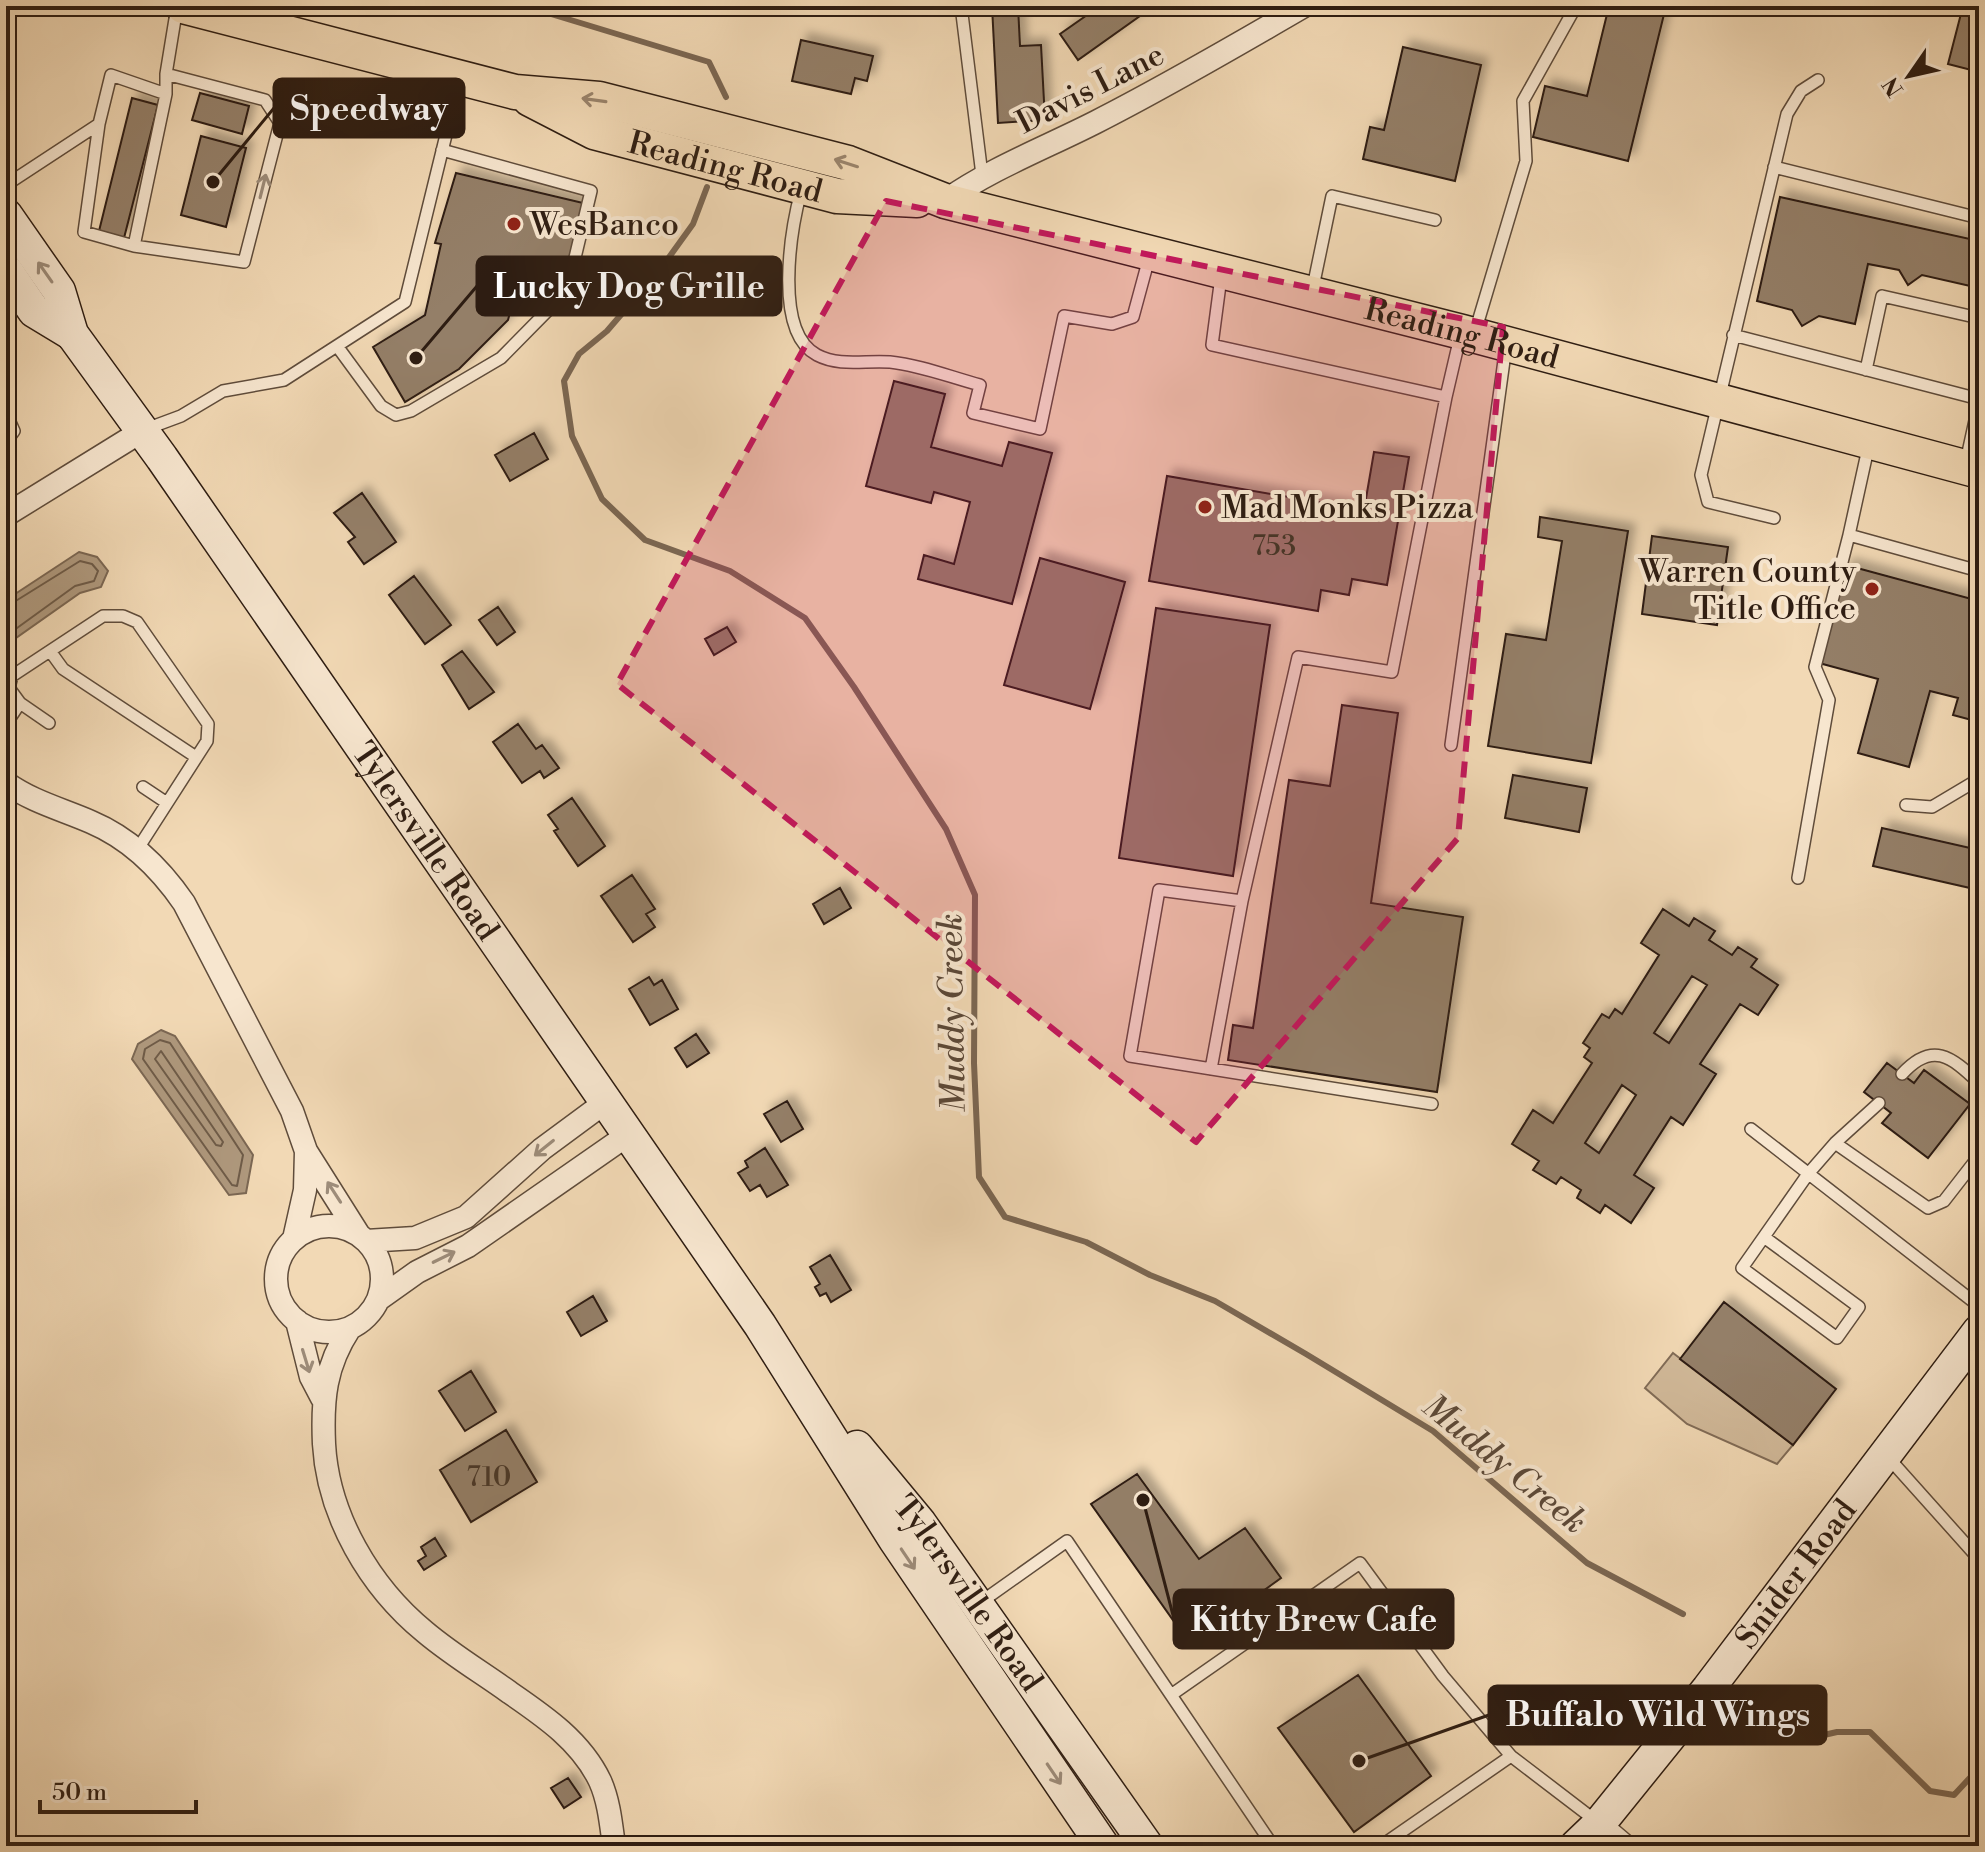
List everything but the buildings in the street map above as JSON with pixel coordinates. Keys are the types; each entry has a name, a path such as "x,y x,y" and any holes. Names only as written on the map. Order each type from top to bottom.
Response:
{"main road":[{"name":"Reading Road","path":"180,6 515,92 614,103 848,163 945,201 1468,334 1972,469"},
{"name":"Reading Road","path":"515,92 594,132 837,196 945,201"},
{"name":"Tylersville Road","path":"6,215 59,291 72,334 778,1351 895,1540 1103,1846"},
{"name":"Tylersville Road","path":"6,270 34,311 72,334"},
{"name":"Snider Road","path":"1576,1846 1599,1824 1979,1331"},
{"name":"Tylersville Road","path":"778,1351 920,1523 1147,1846"}],"street":[{"name":"Davis Lane","path":"945,201 982,175 1050,145 1178,80 1304,6"},
{"path":"6,515 142,431"},
{"path":"6,783 51,809 91,821 137,850 166,877 184,903 292,1111 306,1151 381,1268 379,1299"},
{"path":"607,1101 542,1149 466,1217 415,1238 363,1238 344,1228 326,1226 294,1239 284,1250 276,1280 286,1310 297,1321 322,1331 350,1328 362,1321 379,1299 417,1272 468,1246 629,1134"},
{"path":"294,1239 305,1190 306,1151"},
{"path":"297,1321 311,1377 322,1398"},
{"path":"350,1328 336,1349 322,1398 325,1460 332,1494 344,1527 395,1605 425,1633 556,1725 582,1753 600,1780 608,1805 614,1846"},
{"path":"1599,1824 1625,1846"}],"lane":[{"path":"134,246 166,94 166,74 180,6"},
{"path":"961,6 982,175"},
{"path":"1211,1069 1242,901 1298,657 1392,672 1446,397 1526,161 1523,101 1576,6"},
{"path":"166,74 265,100 280,123 244,262 134,246 84,232 99,124 111,75 166,94"},
{"path":"142,431 181,416 223,391 284,380 405,302 460,78"},
{"path":"1774,518 1708,502 1701,475 1721,403 1733,335 1787,114 1801,91 1818,80"},
{"path":"6,185 99,124"},
{"path":"337,346 381,406 396,415 411,411 501,358 567,291 591,191 442,150"},
{"path":"1774,167 1979,218"},
{"path":"802,187 791,240 789,280 790,300 803,344 815,354 838,362 889,362 980,385 973,413 1040,429 1064,316 1112,324 1133,317 1138,308 1149,255"},
{"path":"1311,295 1332,196 1435,220"},
{"path":"1222,273 1212,345 1446,397"},
{"path":"1866,370 1882,296 1979,318"},
{"path":"1733,335 1979,400 1972,469"},
{"path":"1451,745 1506,345"},
{"path":"6,413 14,431 6,442"},
{"path":"1798,878 1829,700 1815,667 1869,442"},
{"path":"1849,535 1979,571"},
{"path":"49,723 20,703 9,688 12,676 103,616 123,616 137,622 208,724 207,741 137,850"},
{"path":"50,651 63,669 196,757"},
{"path":"6,724 20,703"},
{"path":"1906,805 1932,807 1979,779"},
{"path":"143,787 167,803"},
{"path":"1242,901 1159,890 1130,1056 1432,1104"},
{"path":"1902,1074 1921,1056 1930,1053 1949,1059 1979,1083"},
{"path":"1764,1237 1859,1307 1837,1338 1742,1268 1808,1174 1835,1143 1879,1103"},
{"path":"1751,1129 1979,1306"},
{"path":"1835,1143 1928,1208 1944,1201 1979,1156"},
{"path":"1886,1455 1979,1559"},
{"path":"977,1605 1067,1541 1273,1846"},
{"path":"1171,1695 1360,1563 1443,1676 1511,1756 1599,1824"},
{"path":"1381,1846 1511,1756"}],"highlighted area":[{"path":"886,201 1503,327 1458,838 1196,1142 617,684"}],"shaded area":[{"path":"1673,1353 1793,1445 1777,1464 1687,1424 1645,1388"}],"water":[{"path":"79,552 97,557 108,571 101,587 80,593 6,645 6,600"},
{"path":"161,1030 175,1036 253,1155 246,1193 229,1195 132,1059 138,1044"}],"waterway":[{"name":"Muddy Creek","path":"551,14 709,62 726,97"},
{"name":"Muddy Creek","path":"707,187 693,224 662,267 607,331 579,354 564,381 572,436 602,499 645,540 730,571 805,618 854,687 946,829 975,895 974,1063 979,1177 1005,1217 1086,1242 1150,1275 1215,1301 1306,1354 1433,1431 1587,1563 1683,1614"},
{"name":"Muddy Creek","path":"1760,1710 1802,1740 1837,1732 1870,1732 1930,1791 1954,1795 1979,1768"}],"place":[{"name":"Speedway","path":"213,182"},
{"name":"WesBanco","path":"514,224"},
{"name":"Lucky Dog Grille","path":"416,358"},
{"name":"Mad Monks Pizza","path":"1205,507"},
{"name":"Warren County Title Office","path":"1872,589"},
{"name":"Kitty Brew Cafe","path":"1143,1500"},
{"name":"Buffalo Wild Wings","path":"1359,1761"}]}
